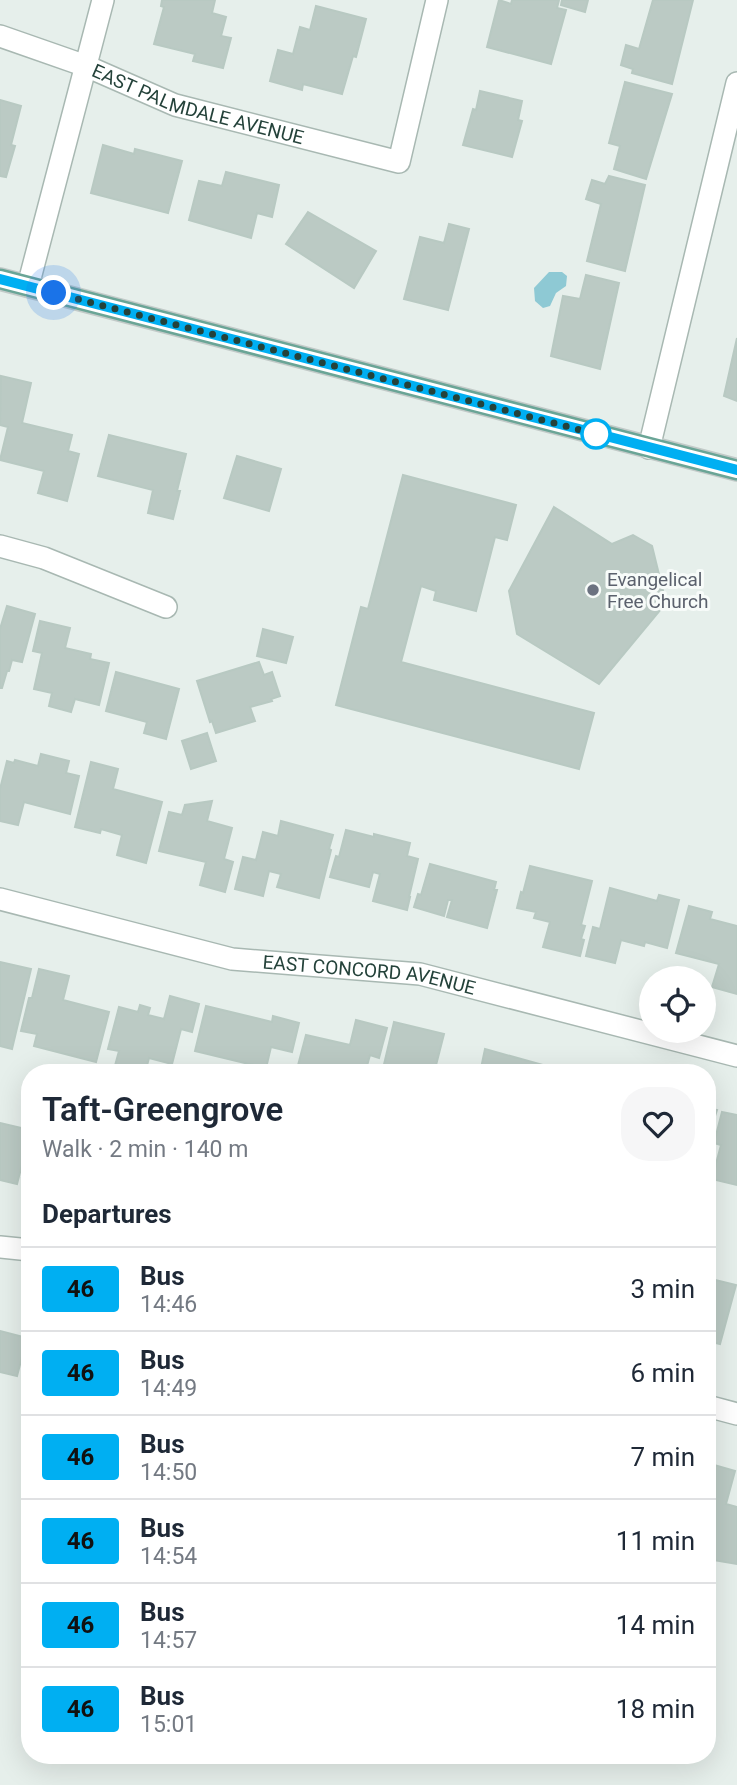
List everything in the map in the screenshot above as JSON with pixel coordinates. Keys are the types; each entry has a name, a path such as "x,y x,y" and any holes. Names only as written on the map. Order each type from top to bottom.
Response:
{"main road":[{"path":"0,279 737,470"}],"street":[{"path":"28,286 103,0"},
{"name":"EAST PALMDALE AVENUE","path":"0,36 86,66 175,105 399,162 437,0"},
{"path":"649,447 737,83"},
{"path":"0,546 44,558 166,607"},
{"name":"EAST CONCORD AVENUE","path":"0,899 232,959 420,974 737,1056"},
{"path":"0,1247 21,1249"},
{"path":"716,1408 737,1414"}],"water":[{"path":"549,272 562,272 567,276 566,286 556,293 550,306 543,308 535,301 534,288"}],"building":[{"path":"162,0 215,0 212,13 226,17 221,36 231,38 223,68 193,61 195,54 154,44 164,7 161,6"},
{"path":"499,0 511,4 512,0 559,0 557,8 566,10 551,64 487,47"},
{"path":"562,0 588,0 585,12 561,5"},
{"path":"653,0 693,0 672,84 632,73 633,69 621,65 626,45 639,49"},
{"path":"316,6 366,19 342,94 303,84 302,90 270,81 278,50 293,54 300,27 310,30"},
{"path":"625,82 672,94 646,179 614,169 620,146 609,143"},
{"path":"480,91 522,101 518,120 522,121 512,157 463,145"},
{"path":"0,100 21,106 11,145 15,146 6,177 0,176"},
{"path":"103,145 134,154 135,149 182,161 168,213 91,193"},
{"path":"226,172 279,185 272,217 257,213 251,238 189,220 199,181 222,186"},
{"path":"609,176 645,185 625,271 587,261 601,204 586,199 592,180 605,184"},
{"path":"308,212 376,251 354,288 286,244"},
{"path":"449,224 469,229 448,310 404,299 420,237 444,243"},
{"path":"586,275 619,283 600,369 551,356 563,296 580,299"},
{"path":"737,338 737,401 724,396"},
{"path":"1,376 31,383 22,423 72,435 68,451 79,454 67,501 38,493 44,471 0,460 8,427 0,425"},
{"path":"109,435 186,454 173,519 148,513 153,490 98,476"},
{"path":"237,456 281,469 269,511 224,498"},
{"path":"403,475 516,505 507,540 495,537 476,611 434,600 436,591 421,586 401,662 594,713 579,769 336,705 361,607 368,609"},
{"path":"554,507 612,544 633,535 652,546 666,603 599,684 517,634 509,591"},
{"path":"7,606 35,614 22,662 12,660 0,688 0,629"},
{"path":"40,621 70,628 65,648 91,654 90,659 109,663 99,705 75,699 71,712 49,706 52,693 34,689 42,653 33,651"},
{"path":"263,629 293,637 286,663 257,656"},
{"path":"259,662 264,675 272,672 280,696 250,707 255,721 216,733 197,681"},
{"path":"116,672 179,689 166,739 144,733 147,722 106,711"},
{"path":"207,733 216,761 191,769 182,741"},
{"path":"41,754 69,761 66,773 79,776 70,814 24,802 18,825 0,821 0,789 7,761 14,763 15,760 38,766"},
{"path":"91,762 118,769 113,789 162,802 146,863 117,855 122,835 101,829 100,833 75,827"},
{"path":"212,801 207,821 232,828 224,859 233,862 225,892 200,885 206,862 159,851 169,812 182,815 185,805"},
{"path":"281,821 333,835 319,898 277,887 281,874 269,871 263,896 235,889 243,857 256,860 263,832 278,836"},
{"path":"346,830 410,843 407,856 418,859 407,910 373,901 380,874 373,872 369,887 330,877"},
{"path":"430,864 496,882 494,890 497,890 487,928 447,917 452,900 448,900 444,916 414,907 418,894 421,895"},
{"path":"530,866 592,881 581,925 585,926 580,956 543,947 550,922 534,918 536,912 517,908"},
{"path":"610,888 657,901 659,895 679,900 667,948 645,942 644,946 621,940 615,963 586,956 593,927 600,929"},
{"path":"689,906 712,912 710,919 737,926 737,994 716,988 719,964 676,953"},
{"path":"0,962 31,969 12,1049 0,1046"},
{"path":"39,969 69,976 63,1000 109,1012 96,1062 34,1046 37,1034 21,1031"},
{"path":"170,996 199,1004 192,1032 181,1029 172,1064 149,1058 147,1064 115,1064 119,1051 108,1049 119,1007 138,1012 140,1005 150,1008 148,1015 164,1019"},
{"path":"206,1006 272,1022 273,1016 299,1023 292,1052 271,1047 267,1064 249,1064 195,1051"},
{"path":"356,1020 387,1028 379,1058 370,1055 368,1064 298,1064 306,1035 350,1045"},
{"path":"394,1022 444,1034 436,1064 384,1064"},
{"path":"485,1049 539,1064 482,1064"},
{"path":"722,1112 737,1115 737,1185 716,1180 716,1164 721,1145 716,1144"},
{"path":"0,1123 21,1128 21,1168 17,1184 0,1180"},
{"path":"716,1280 736,1285 720,1344 716,1343"},
{"path":"0,1331 21,1336 21,1361 17,1376 0,1372"},
{"path":"716,1466 735,1471 726,1504 737,1507 737,1564 716,1560"}],"bus line":[{"name":"46","path":"0,279 737,470"}],"place":[{"name":"Evangelical Free Church","path":"593,590"}],"route":[{"path":"54,293 596,434"}]}
